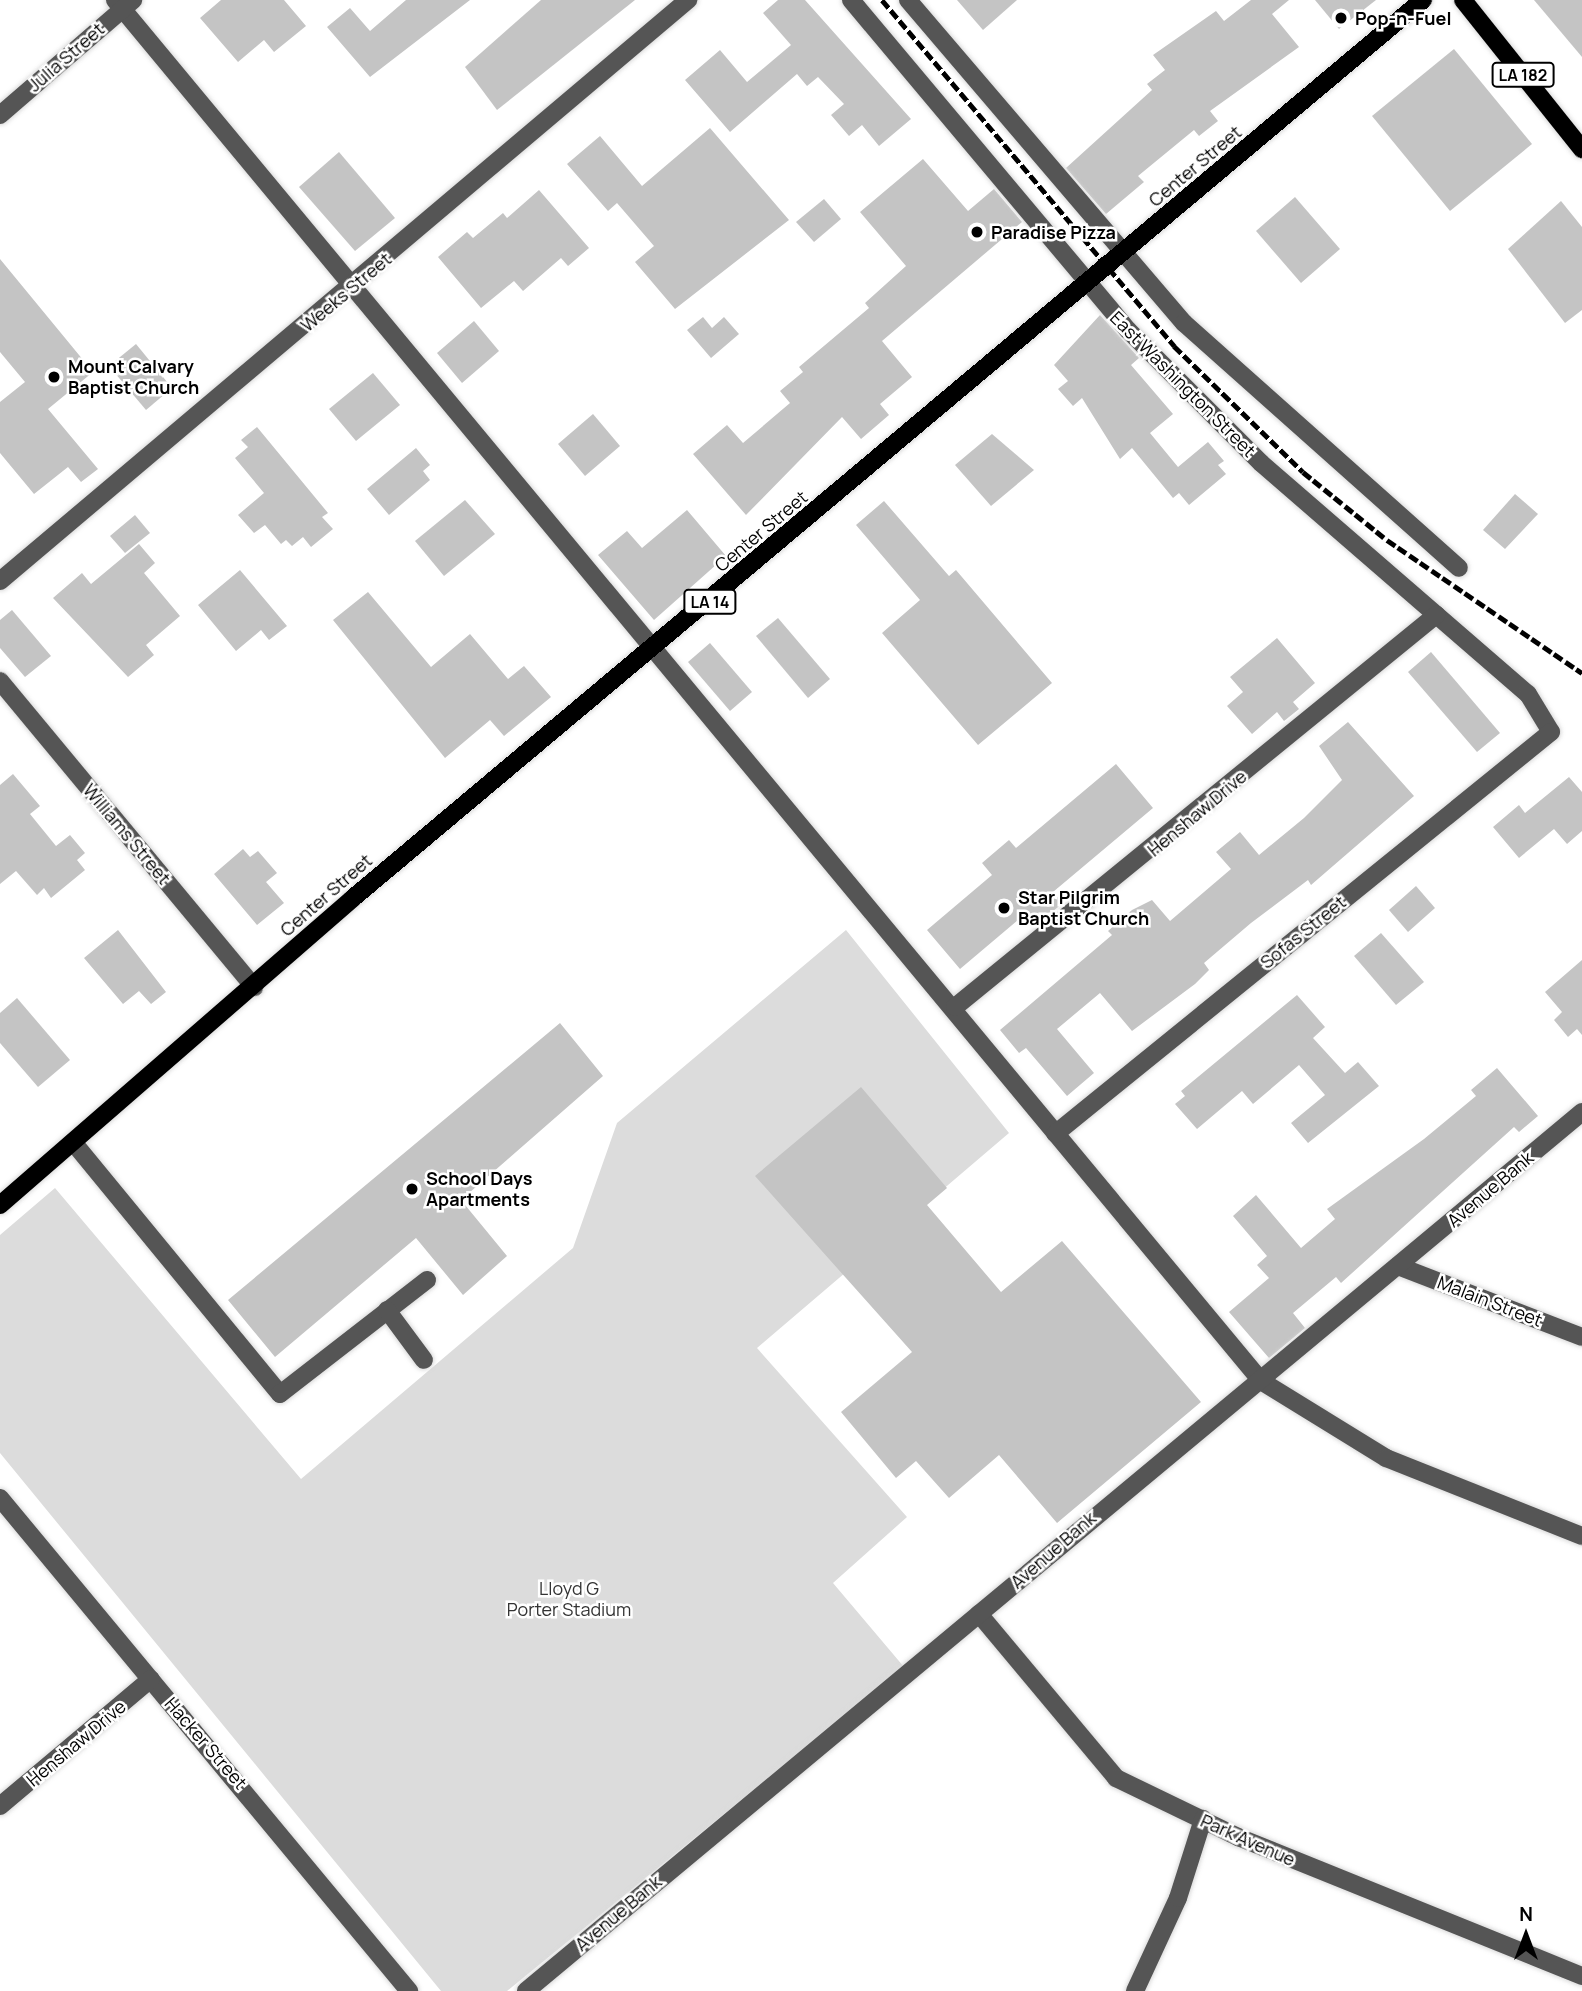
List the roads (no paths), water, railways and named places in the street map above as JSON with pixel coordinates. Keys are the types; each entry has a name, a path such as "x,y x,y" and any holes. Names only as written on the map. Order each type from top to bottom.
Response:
{"main road":[{"name":"Center Street","path":"0,1205 254,986 1423,0"},
{"name":"LA 182","path":"1463,0 1582,149"}],"street":[{"name":"Weeks Street","path":"0,581 349,290 688,0"},
{"name":"East Washington Street","path":"851,0 1086,284 1261,463 1528,694 1551,732"},
{"path":"908,0 1122,255 1184,323 1304,436 1459,568"},
{"path":"123,3 349,290 650,653 955,1007 1055,1135 1261,1381 1386,1458 1582,1536"},
{"name":"Julia Street","path":"0,115 123,3"},
{"name":"Henshaw Drive","path":"955,1007 1436,615"},
{"name":"Williams Street","path":"0,681 254,986"},
{"name":"Sofas Street","path":"1055,1135 1551,732"},
{"name":"Avenue Bank","path":"526,1991 1582,1112"},
{"path":"73,1142 279,1394 426,1279"},
{"name":"Malain Street","path":"1398,1266 1582,1337"},
{"path":"387,1310 424,1360"},
{"name":"Hacker Street","path":"0,1499 409,1991"},
{"name":"Park Avenue","path":"979,1614 1099,1763 1148,1797 1582,1976"},
{"name":"Henshaw Drive","path":"0,1806 151,1679"},
{"path":"1135,1991 1178,1898 1203,1819"}],"railway":[{"path":"882,0 1174,346 1303,472 1387,540 1582,673"}],"place":[{"name":"Pop-n-Fuel","path":"1341,18"},
{"name":"Paradise Pizza","path":"977,232"},
{"name":"Mount Calvary Baptist Church","path":"54,377"},
{"name":"Star Pilgrim Baptist Church","path":"1004,908"},
{"name":"School Days Apartments","path":"412,1189"}],"park label":[{"name":"Lloyd G Porter Stadium","path":"569,1599"}]}
